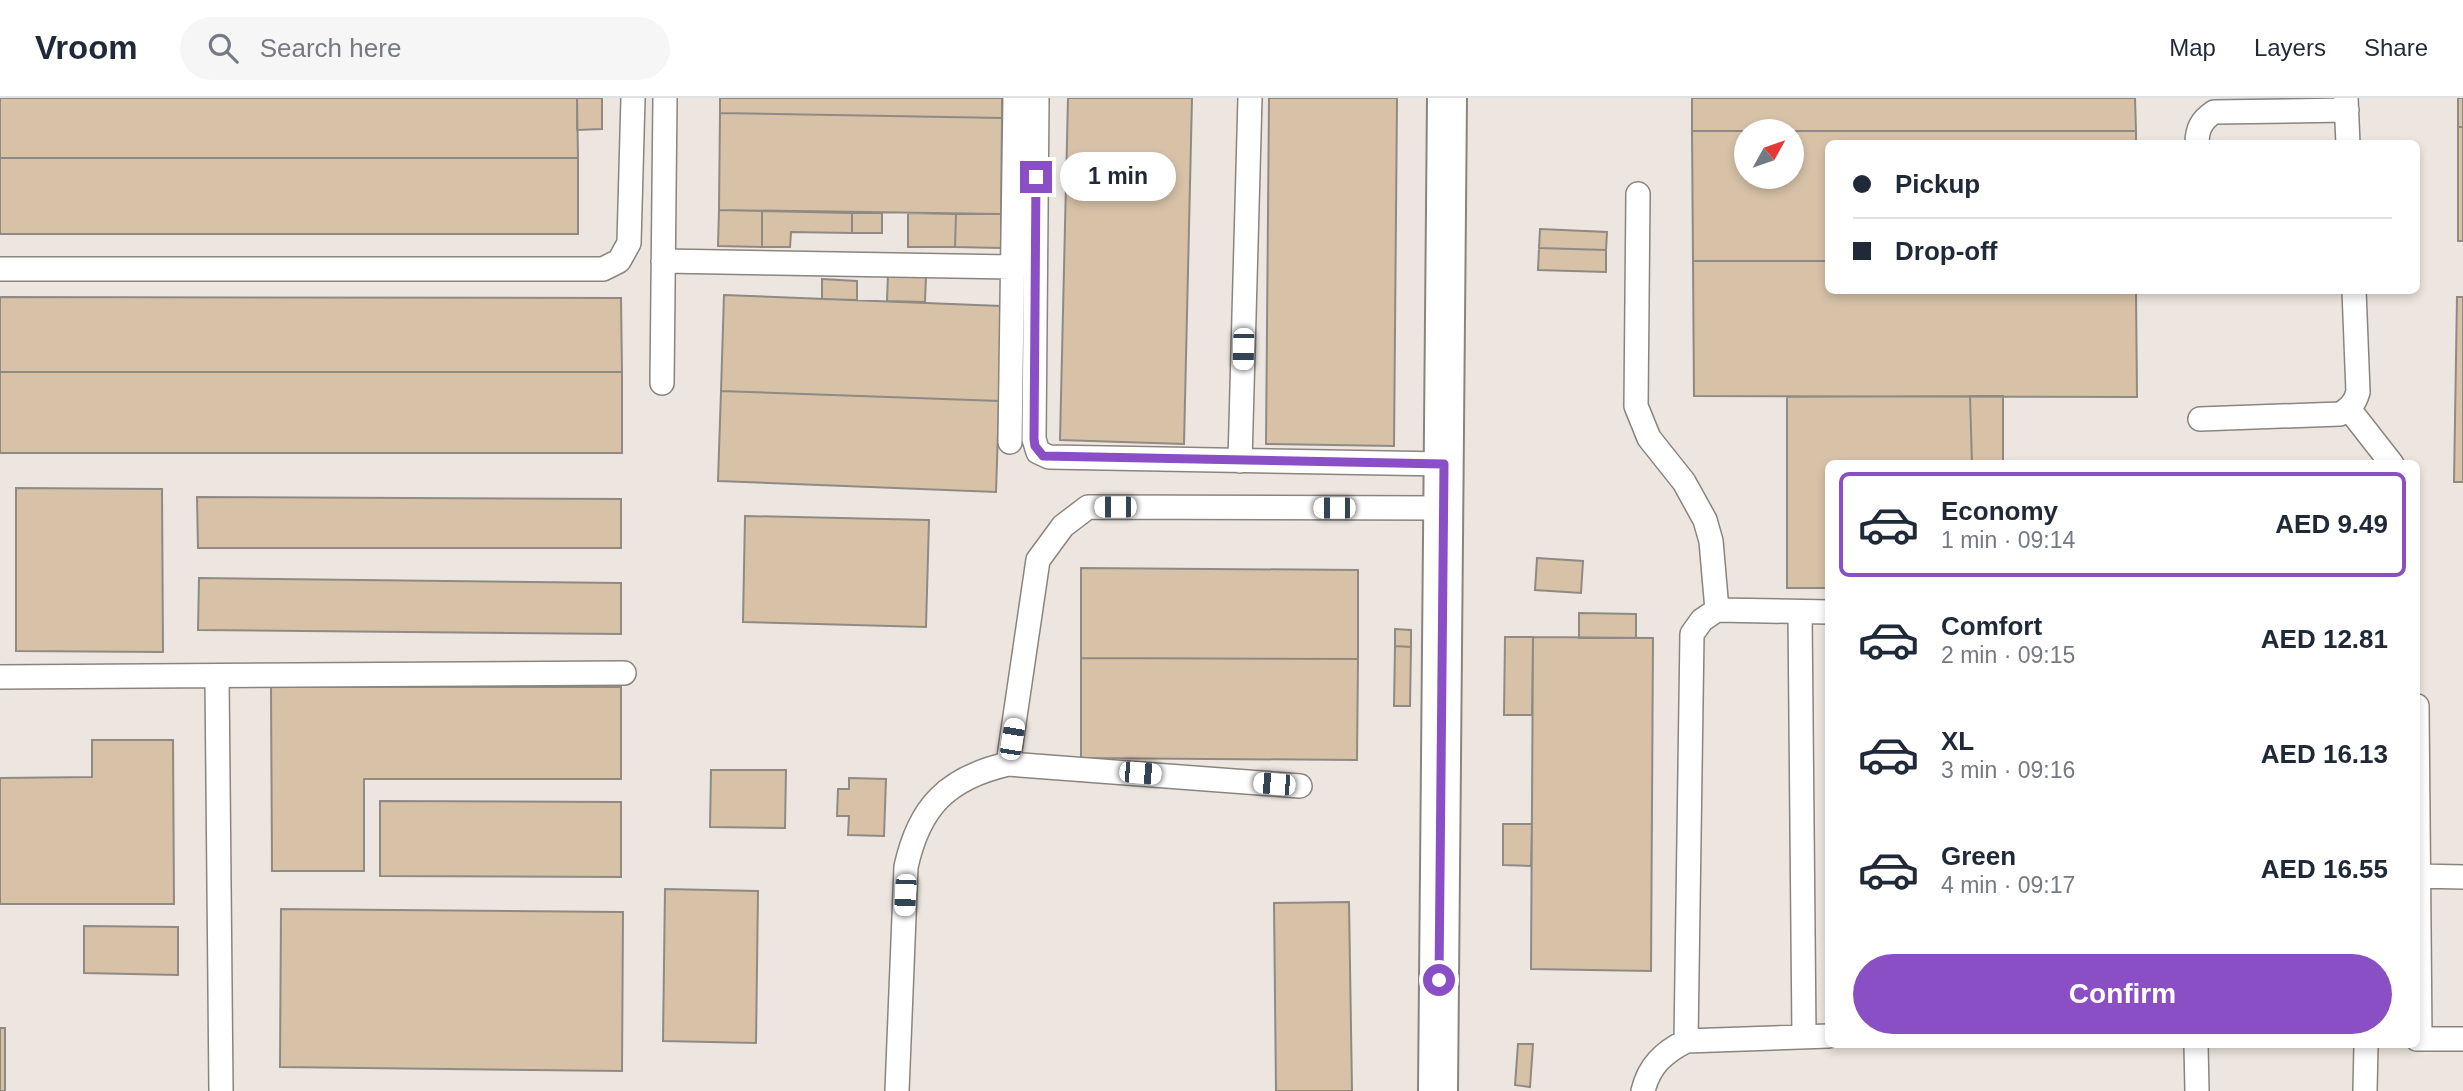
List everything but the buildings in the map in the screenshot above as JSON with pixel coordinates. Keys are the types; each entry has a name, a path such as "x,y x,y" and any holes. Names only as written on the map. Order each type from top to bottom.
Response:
{"street":[{"path":"1438,1091 1447,98"}],"lane":[{"path":"0,269 603,269 620,261 629,243 633,98"},
{"path":"662,383 665,98"},
{"path":"1010,442 1015,98"},
{"path":"1037,98 1035,446 1043,456 1444,464"},
{"path":"1240,461 1250,98"},
{"path":"2197,140 2199,127 2205,118 2214,112 2346,104 2348,140"},
{"path":"1638,194 1636,406 1649,438 1684,482 1705,520 1711,541 1717,610"},
{"path":"663,261 1013,267"},
{"path":"2200,419 2340,414 2349,409 2356,401 2358,392 2354,294"},
{"path":"2349,409 2389,460"},
{"path":"1008,764 1038,560 1063,526 1088,507 1443,508"},
{"path":"1686,1041 1692,634 1702,620 1717,610 1825,612"},
{"path":"1800,612 1804,1037"},
{"path":"0,677 624,673"},
{"path":"217,677 221,1091"},
{"path":"897,1091 906,867 922,818 938,797 958,781 982,770 1008,764 1300,786"},
{"path":"2420,865 2463,877"},
{"path":"1643,1091 1651,1068 1666,1051 1686,1041 1825,1036"},
{"path":"2420,1039 2463,1040"},
{"path":"2196,1048 2197,1091"},
{"path":"2365,1091 2366,1048"}],"route":[{"path":"1036,177 1034,439 1038,452 1043,456 1444,464 1439,980"}]}
